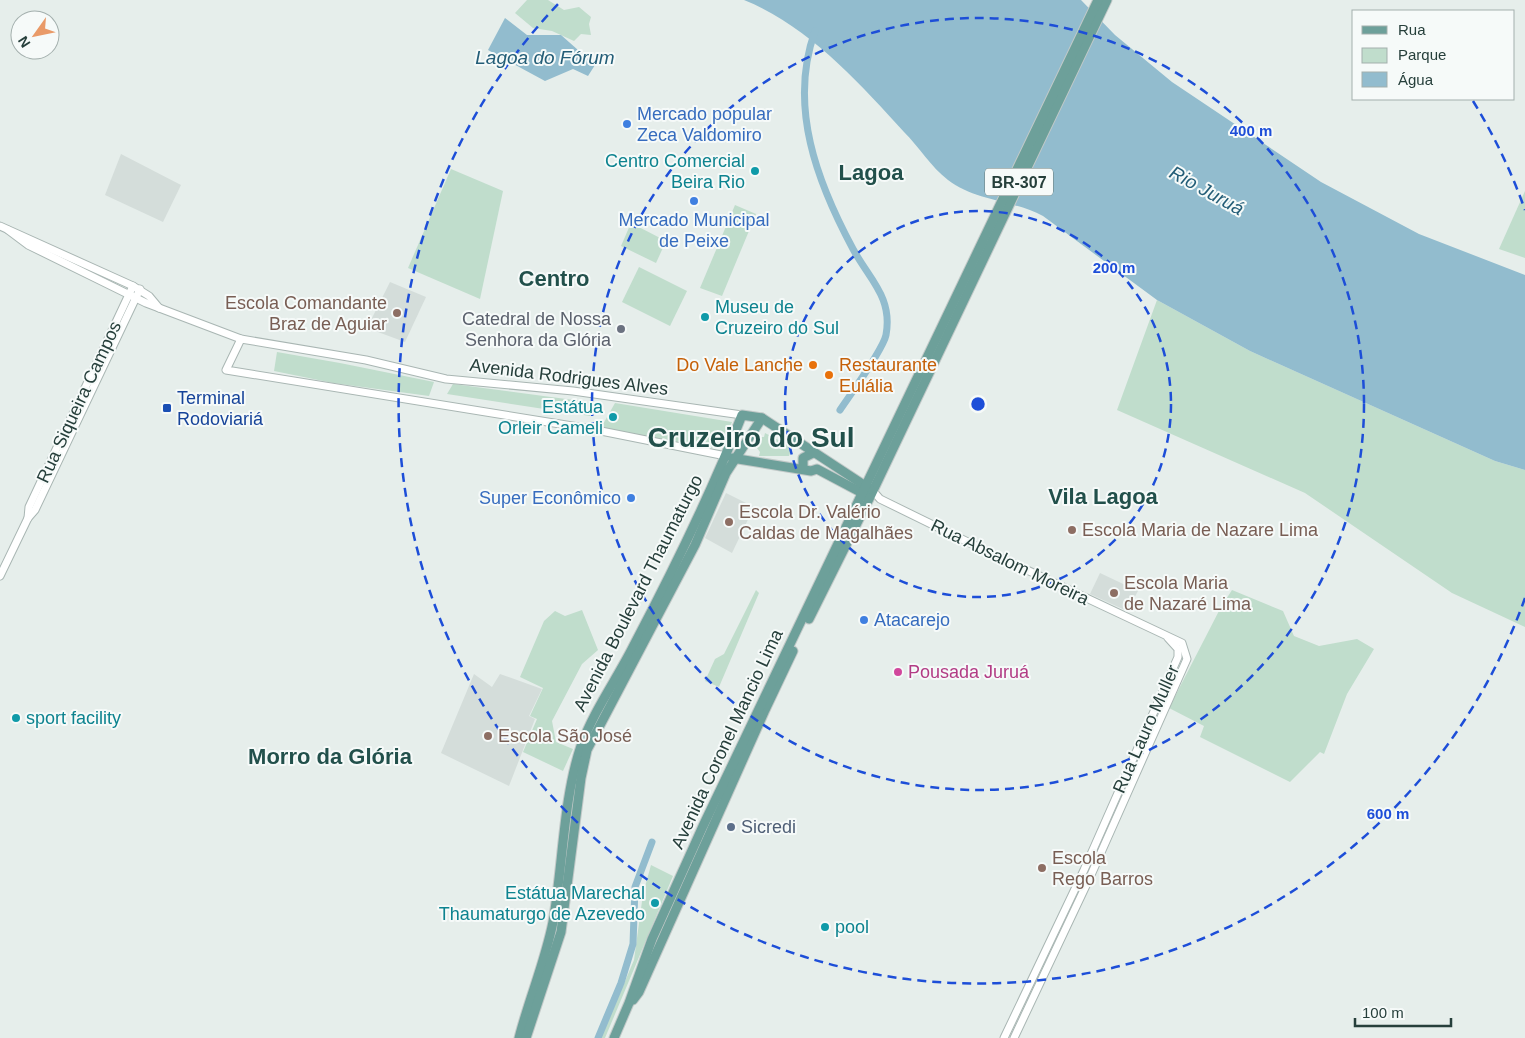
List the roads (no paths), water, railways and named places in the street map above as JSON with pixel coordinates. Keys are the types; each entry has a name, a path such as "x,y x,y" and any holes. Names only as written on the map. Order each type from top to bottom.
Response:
{"main road":[{"name":"BR-307","path":"868,492 1098,0"},
{"name":"BR-307","path":"928,363 1107,0"},
{"name":"Avenida Rodrigues Alves","path":"742,415 762,418 868,492"},
{"name":"Avenida Boulevard Thaumaturgo","path":"526,1038 557,944 573,777 590,724 647,620 726,456 742,415"},
{"name":"Avenida Boulevard Thaumaturgo","path":"519,1038 548,944 563,879 587,750 695,545 726,473 762,418"},
{"path":"726,456 811,472 817,469 821,460 815,454 803,458 803,469"},
{"path":"817,469 868,492"},
{"name":"Avenida Coronel Mancio Lima","path":"614,1038 630,1004 652,939 703,826 868,492"}],"street":[{"path":"0,226 137,287 159,308"},
{"name":"Avenida Rodrigues Alves","path":"8,230 28,245 133,296 159,308 241,339 366,360 446,379 573,391 742,415"},
{"path":"79,270 83,262"},
{"name":"Rua Siqueira Campos","path":"0,576 28,518 35,510 137,287"},
{"path":"241,339 226,370 591,429 726,456"},
{"name":"Rua Absalom Moreira","path":"868,492 1168,638"},
{"name":"Rua Lauro Muller","path":"1004,1038 1084,870 1178,657 1178,649 1168,638"},
{"name":"Rua Lauro Muller","path":"1014,1038 1091,875 1187,660 1182,643 1168,638"}],"water":[{"name":"Rio Juruá","path":"744,0 1081,0 1115,35 1172,82 1321,182 1419,234 1525,275 1525,470 1495,461 1250,351 1157,300 1043,216 959,187 936,169 869,94 831,57 789,24"},
{"name":"Lagoa do Fórum","path":"505,18 527,35 561,35 595,65 588,76 573,69 545,81 488,50"}],"waterway":[{"path":"815,31 807,59 804,87 810,143 828,197 840,223 859,260 883,299 887,322 884,342 840,410"},
{"path":"598,1038 621,983 633,944 635,887 652,842"}],"place":[{"name":"Mercado popular Zeca Valdomiro","path":"627,124"},
{"name":"Centro Comercial Beira Rio","path":"755,171"},
{"name":"Mercado Municipal de Peixe","path":"694,201"},
{"name":"Escola Comandante Braz de Aguiar","path":"397,313"},
{"name":"Museu de Cruzeiro do Sul","path":"705,317"},
{"name":"Catedral de Nossa Senhora da Glória","path":"621,329"},
{"name":"Do Vale Lanche","path":"813,365"},
{"name":"Restaurante Eulália","path":"829,375"},
{"name":"Terminal Rodoviariá","path":"167,408"},
{"name":"Estátua Orleir Cameli","path":"613,417"},
{"name":"Super Econômico","path":"631,498"},
{"name":"Escola Dr. Valério Caldas de Magalhães","path":"729,522"},
{"name":"Escola Maria de Nazare Lima","path":"1072,530"},
{"name":"Escola Maria de Nazaré Lima","path":"1114,593"},
{"name":"Atacarejo","path":"864,620"},
{"name":"Pousada Juruá","path":"898,672"},
{"name":"sport facility","path":"16,718"},
{"name":"Escola São José","path":"488,736"},
{"name":"Sicredi","path":"731,827"},
{"name":"Escola Rego Barros","path":"1042,868"},
{"name":"Estátua Marechal Thaumaturgo de Azevedo","path":"655,903"},
{"name":"pool","path":"825,927"}],"district":[{"name":"Lagoa","path":"871,172"},
{"name":"Centro","path":"554,278"},
{"name":"Cruzeiro do Sul","path":"751,437"},
{"name":"Vila Lagoa","path":"1103,496"},
{"name":"Morro da Glória","path":"330,756"}]}
